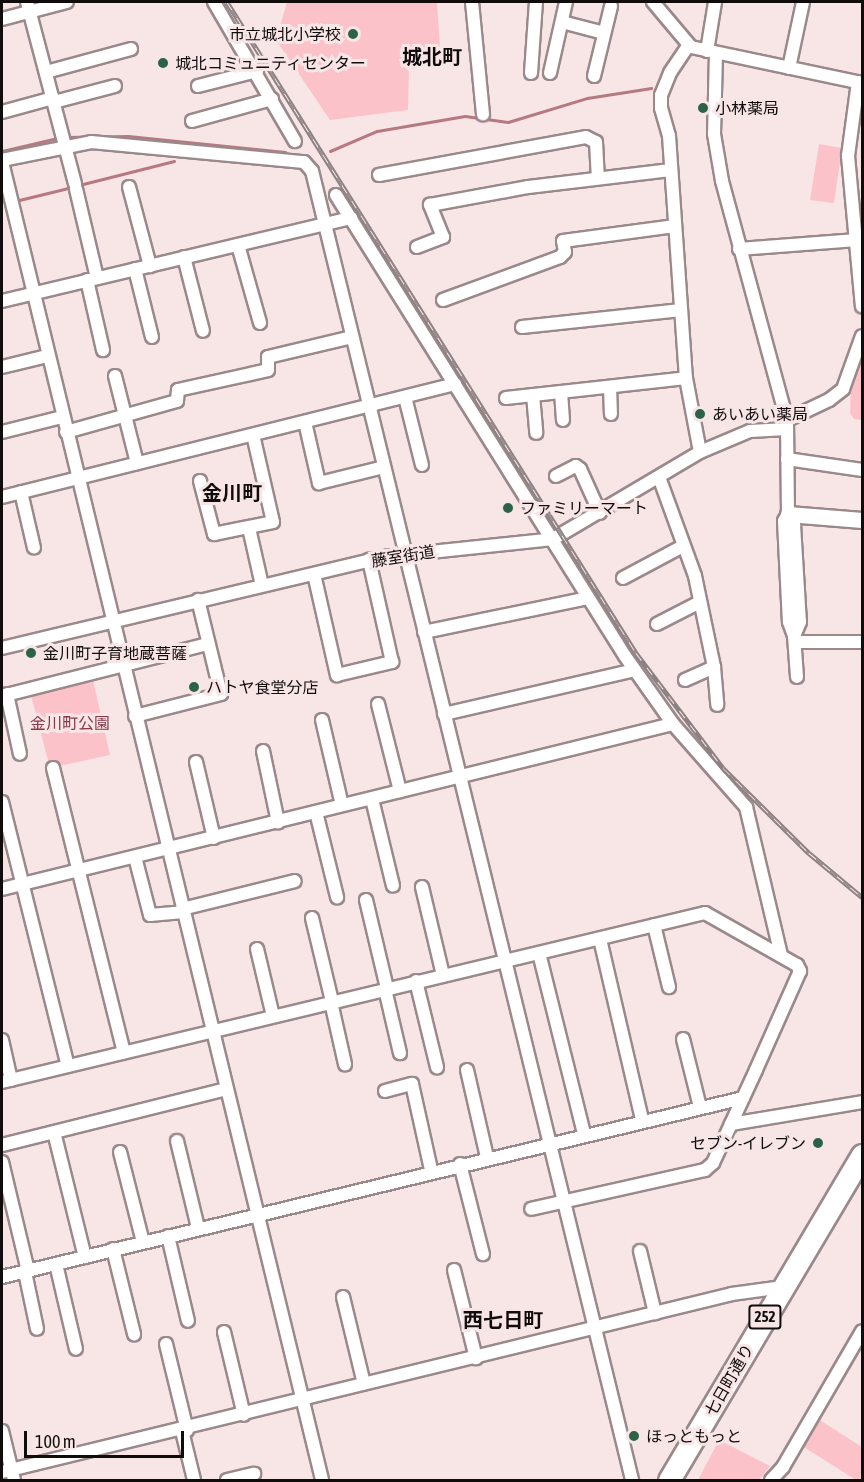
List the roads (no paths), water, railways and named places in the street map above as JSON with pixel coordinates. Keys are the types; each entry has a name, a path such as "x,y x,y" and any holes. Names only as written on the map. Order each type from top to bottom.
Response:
{"highway":[{"name":"七日町通り","path":"669,1480 862,1155"}],"street":[{"path":"2,19 29,6 67,2"},
{"path":"214,2 257,71 296,141"},
{"path":"472,2 483,114"},
{"path":"531,74 536,2"},
{"path":"550,73 566,2"},
{"path":"652,2 688,46 860,83 848,156 862,306"},
{"path":"715,2 711,52 714,134 739,249 787,424 788,514 794,525 800,622 794,639 797,677"},
{"path":"789,68 803,2"},
{"path":"29,6 76,186 103,350"},
{"path":"594,76 610,6"},
{"path":"562,22 604,33"},
{"path":"688,46 661,95 671,170 686,378 700,452"},
{"path":"46,72 131,49"},
{"path":"198,86 257,71"},
{"path":"2,112 115,86"},
{"path":"192,121 272,99"},
{"path":"379,175 586,137 596,142 598,177"},
{"path":"322,1480 47,356 2,161 64,140 304,162 312,171 632,1480"},
{"path":"417,247 443,237 430,205 598,177 671,170"},
{"path":"129,187 150,266"},
{"path":"336,195 634,670 673,724 746,807 782,955"},
{"path":"2,301 351,218"},
{"path":"443,300 560,257 565,252 563,241 675,226"},
{"path":"739,249 857,240"},
{"path":"238,245 260,323"},
{"path":"184,258 203,331"},
{"path":"135,269 152,338"},
{"path":"522,327 681,310"},
{"path":"787,424 829,400 843,389 862,336"},
{"path":"66,432 177,401 178,390 268,370 268,357 352,337"},
{"path":"2,367 47,356"},
{"path":"115,376 137,463"},
{"path":"506,398 686,378"},
{"path":"2,497 455,384"},
{"path":"609,387 611,414"},
{"path":"561,392 563,420"},
{"path":"533,395 536,433"},
{"path":"405,397 422,465"},
{"path":"2,432 62,417"},
{"path":"304,422 319,483 384,468"},
{"name":"藤室街道","path":"2,648 369,560 405,554 553,539 700,452 750,431 787,424"},
{"path":"200,481 214,534 267,524 275,518 253,435"},
{"path":"788,459 862,470"},
{"path":"556,476 576,466 580,469 600,513"},
{"path":"659,477 700,602 714,667 717,705"},
{"path":"21,492 34,548"},
{"path":"788,514 862,520"},
{"path":"249,528 262,585"},
{"path":"623,578 683,546"},
{"path":"314,574 337,675 392,662 369,560"},
{"path":"424,632 588,598"},
{"path":"135,716 220,694 198,600"},
{"path":"657,624 700,602"},
{"path":"794,639 862,642"},
{"path":"20,754 4,695 208,644"},
{"path":"685,680 714,667"},
{"path":"444,714 634,670"},
{"path":"378,704 400,791"},
{"path":"322,720 342,805"},
{"path":"2,889 673,724"},
{"path":"263,751 278,822"},
{"path":"195,762 214,838"},
{"path":"54,768 124,1052"},
{"path":"372,799 393,886"},
{"path":"2,802 68,1066"},
{"path":"316,812 337,897"},
{"path":"135,857 150,915 182,910 295,881"},
{"path":"422,887 443,975"},
{"path":"366,900 400,1053"},
{"path":"2,1040 6,1081 705,913 782,955 801,971 713,1163 705,1170 531,1209"},
{"path":"312,918 345,1064"},
{"path":"654,925 669,987"},
{"path":"600,939 642,1120"},
{"path":"257,949 273,1016"},
{"path":"539,953 584,1134"},
{"path":"416,981 437,1067"},
{"path":"683,1039 700,1107"},
{"path":"467,1070 487,1157"},
{"path":"385,1090 412,1084 431,1170"},
{"path":"2,1145 226,1089"},
{"path":"2,1277 431,1170 743,1098"},
{"path":"731,1124 862,1102"},
{"path":"54,1132 85,1257"},
{"path":"177,1141 198,1228"},
{"path":"120,1152 143,1242"},
{"path":"2,1162 38,1329"},
{"path":"460,1164 483,1254"},
{"path":"168,1236 188,1321"},
{"path":"113,1249 134,1334"},
{"path":"640,1251 655,1313"},
{"path":"56,1264 76,1349"},
{"path":"454,1270 476,1358"},
{"path":"2,1431 9,1474 655,1313 756,1289 783,1287"},
{"path":"343,1297 364,1384"},
{"path":"771,1480 783,1467 862,1331"},
{"path":"224,1332 244,1415"},
{"path":"166,1344 194,1480"},
{"path":"226,1480 254,1474"}],"waterway":[{"path":"330,151 377,131 465,116 508,122 587,98 651,88"},
{"path":"65,137 128,136 285,152"},
{"path":"2,151 58,138"},
{"path":"79,185 174,161"},
{"path":"15,201 72,187"}],"railway":[{"path":"227,2 636,653 723,768 809,853 862,897"}],"place":[{"name":"市立城北小学校","path":"353,34"},
{"name":"城北コミュニティセンター","path":"163,63"},
{"name":"小林薬局","path":"703,108"},
{"name":"あいあい薬局","path":"700,414"},
{"name":"ファミリーマート","path":"508,508"},
{"name":"金川町子育地蔵菩薩","path":"31,653"},
{"name":"ハトヤ食堂分店","path":"194,687"},
{"name":"セブン-イレブン","path":"818,1143"},
{"name":"ほっともっと","path":"634,1436"}],"district":[{"name":"城北町","path":"432,56"},
{"name":"金川町","path":"232,492"},
{"name":"西七日町","path":"503,1319"}],"park label":[{"name":"金川町公園","path":"70,723"}]}
